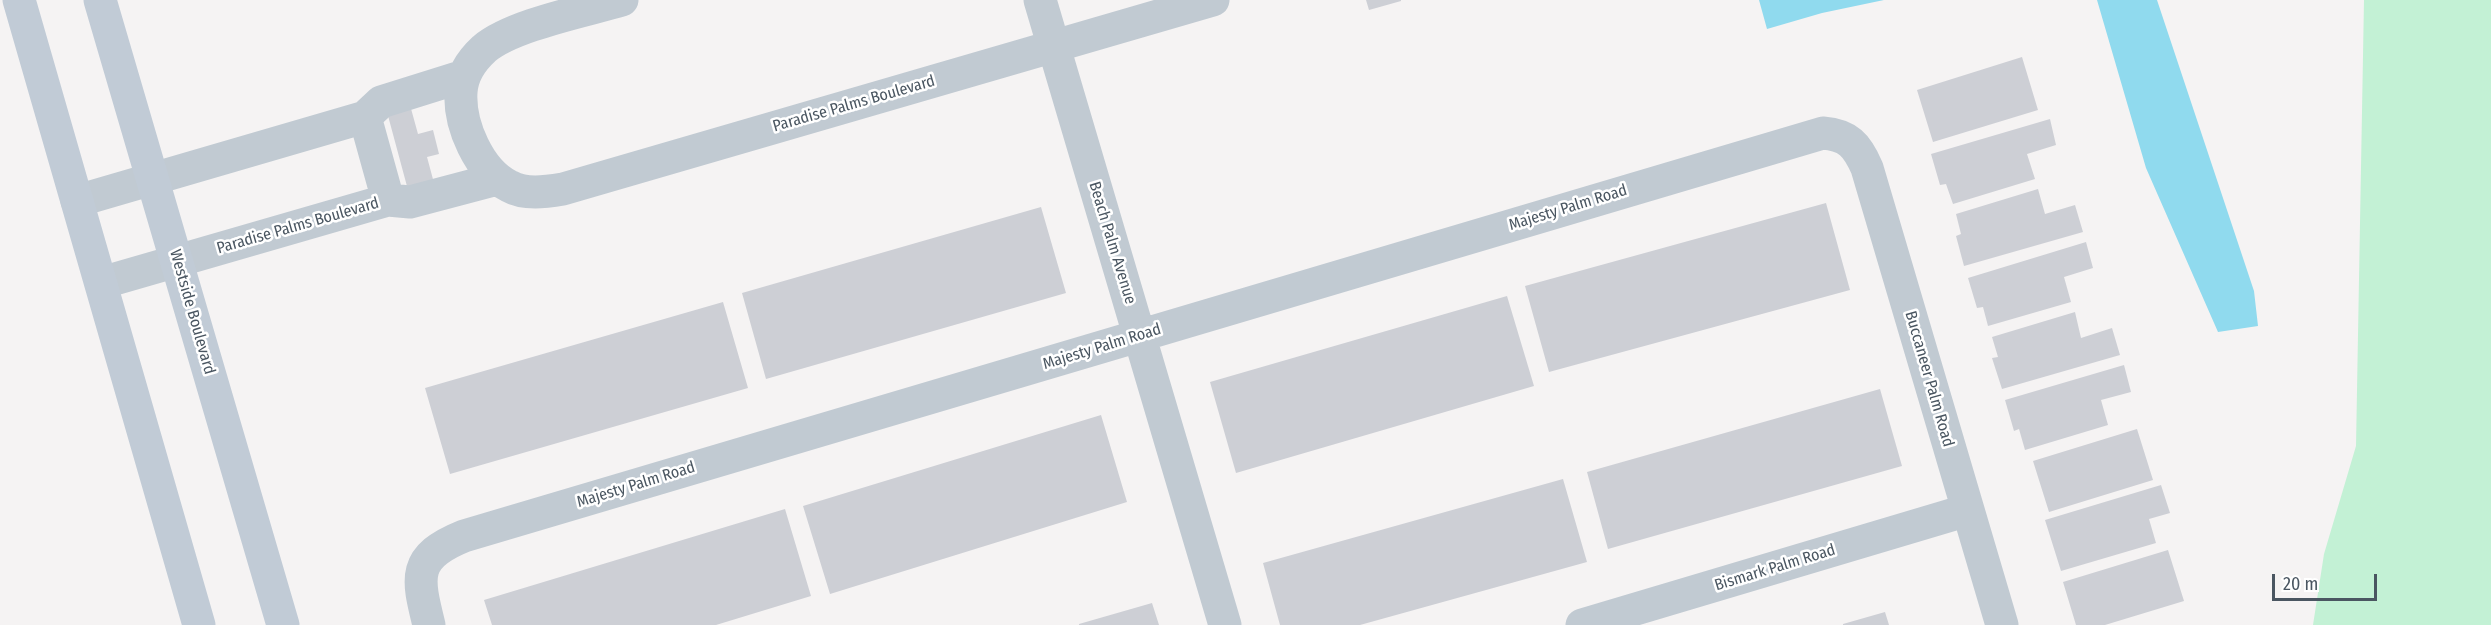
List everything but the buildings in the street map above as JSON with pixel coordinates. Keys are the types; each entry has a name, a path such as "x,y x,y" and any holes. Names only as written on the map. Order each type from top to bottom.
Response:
{"street":[{"path":"19,0 199,625"},
{"name":"Westside Boulevard","path":"100,0 283,625"},
{"path":"77,201 365,117 381,102 464,76 472,62 484,49 501,37 622,0"},
{"name":"Beach Palm Avenue","path":"1040,0 1225,625"},
{"name":"Paradise Palms Boulevard","path":"464,76 461,91 462,108 474,149 497,179 510,188 527,192 563,189 1213,0"},
{"path":"365,117 388,200"},
{"name":"Majesty Palm Road","path":"429,625 420,578 424,563 435,551 456,539 1810,135 1836,134 1847,138"},
{"name":"Buccaneer Palm Road","path":"1847,138 1855,145 1866,168 2002,625"},
{"name":"Paradise Palms Boulevard","path":"100,283 388,200 410,202 497,179"},
{"name":"Bismark Palm Road","path":"1582,625 1968,510"}],"green space":[{"path":"2364,0 2491,0 2491,625 2313,625 2324,554 2356,446"}],"water":[{"path":"1759,0 1884,0 1822,13 1767,29"},
{"path":"2097,0 2157,0 2254,291 2258,326 2218,332 2146,168"}]}
